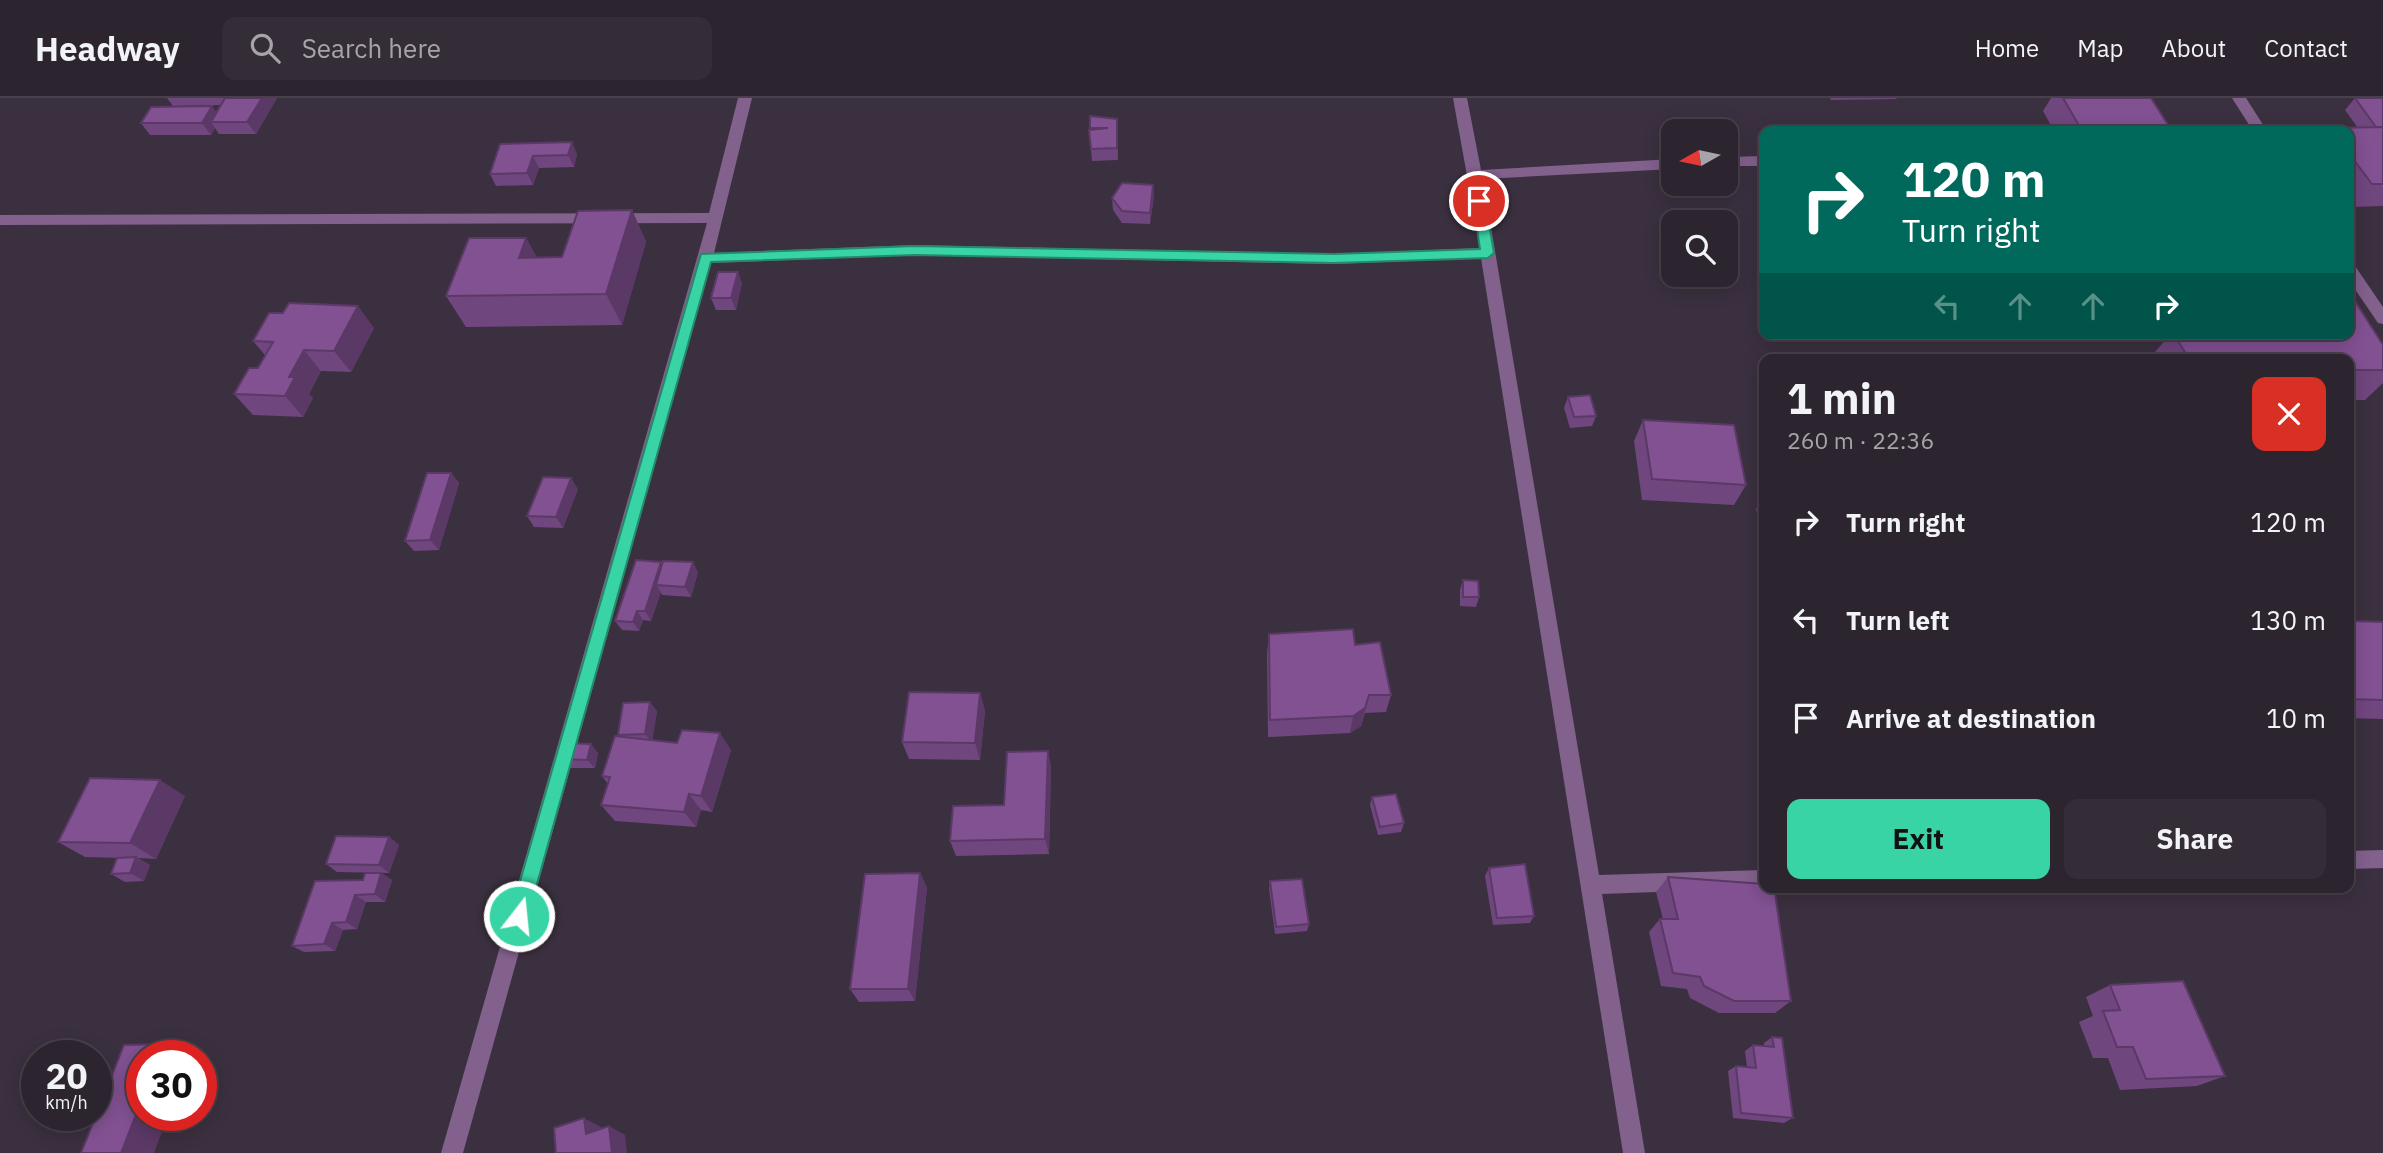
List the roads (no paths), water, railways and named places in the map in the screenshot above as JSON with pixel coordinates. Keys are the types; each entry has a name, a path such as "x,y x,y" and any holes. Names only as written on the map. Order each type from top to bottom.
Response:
{"street":[{"path":"452,1153 705,258 745,98"},
{"path":"1460,98 1475,174 1634,1153"},
{"path":"2239,98 2257,126"},
{"path":"1738,162 1759,161"},
{"path":"1475,174 1661,165"},
{"path":"0,220 716,218"},
{"path":"705,258 915,250 1334,259 1488,253"},
{"path":"2354,276 2383,319"},
{"path":"2354,860 2383,859"},
{"path":"1591,885 1759,879"}]}
